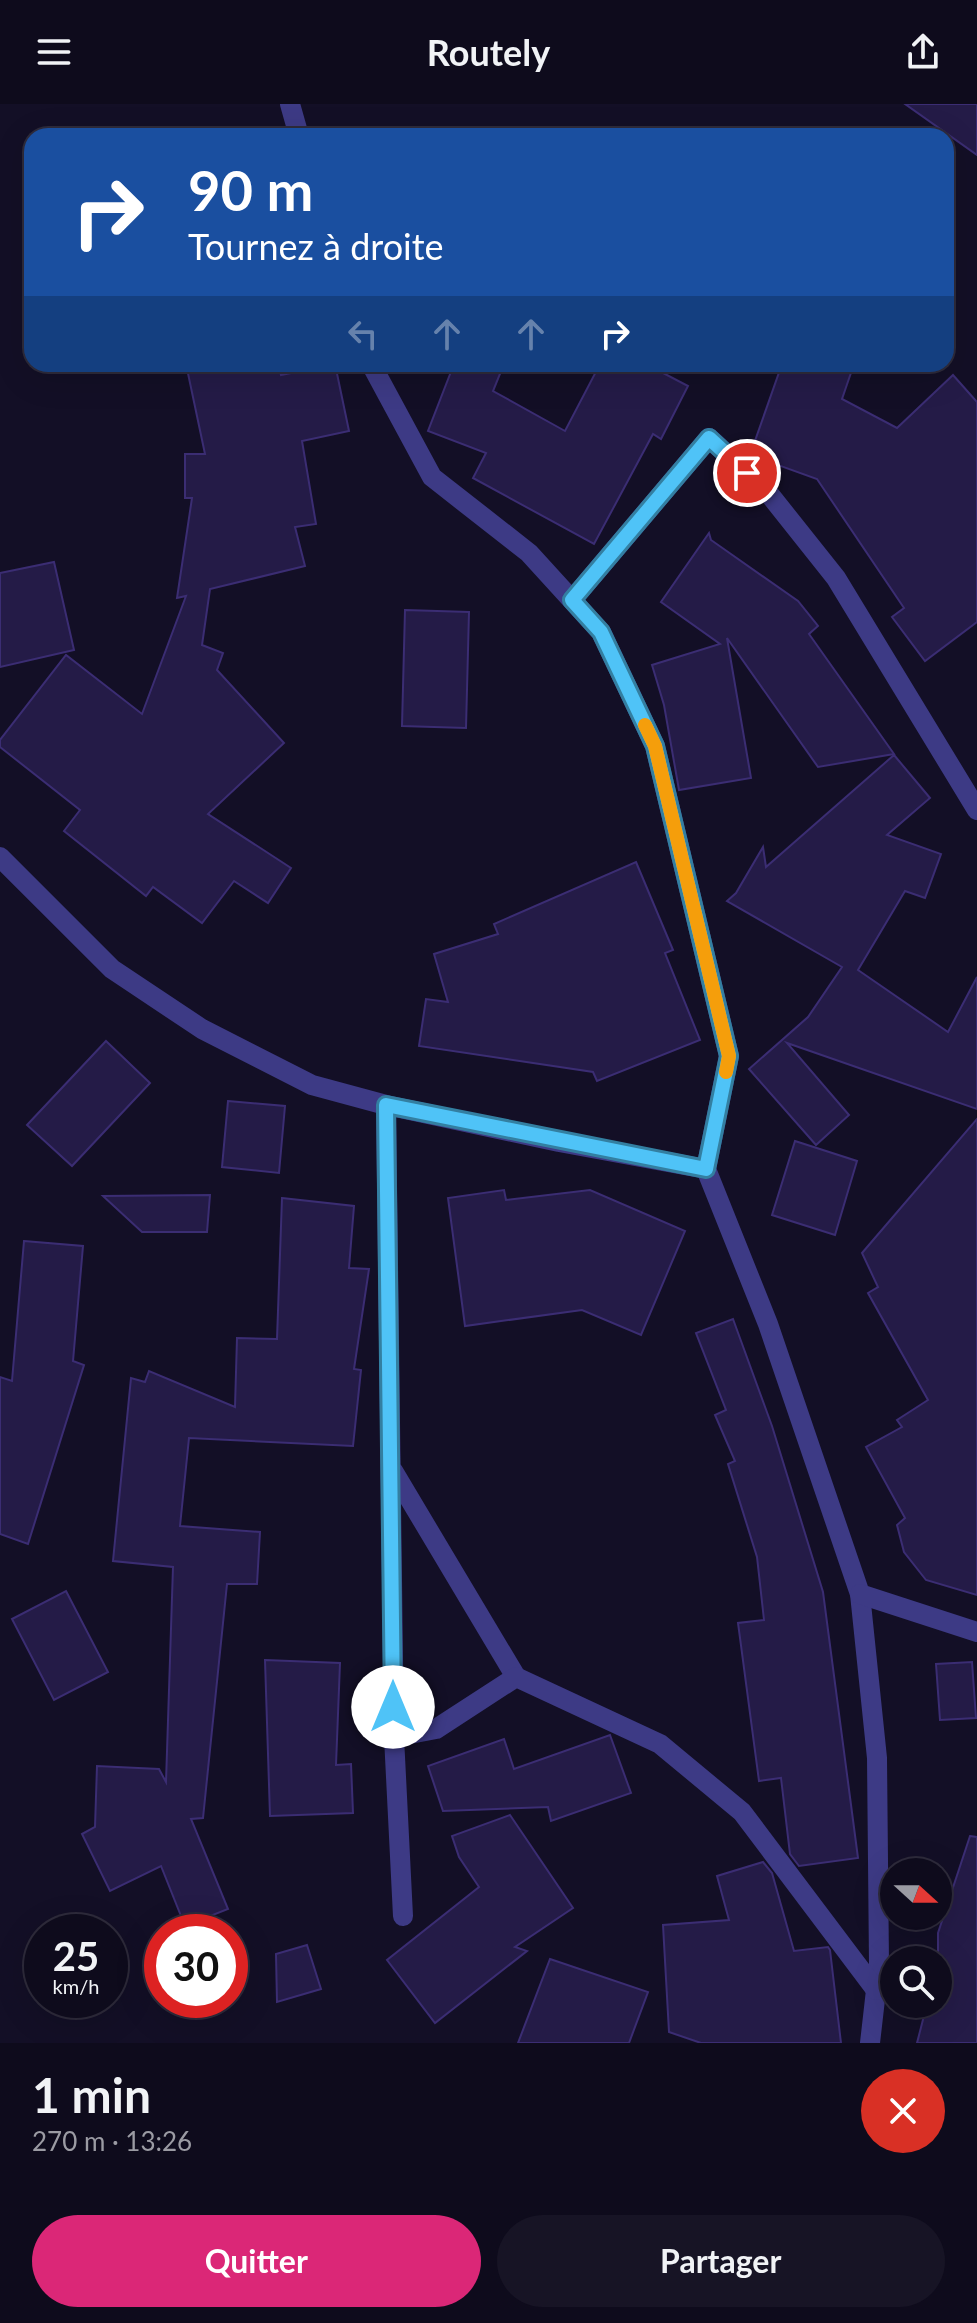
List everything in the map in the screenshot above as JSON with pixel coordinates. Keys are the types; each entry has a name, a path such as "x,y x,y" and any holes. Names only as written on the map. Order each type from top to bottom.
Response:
{"street":[{"path":"290,104 297,128"},
{"path":"375,372 432,477 529,553 601,632 655,746 729,1056 706,1169 768,1324 860,1594 877,1758 876,1990 870,2043"},
{"path":"572,600 709,438 766,490 836,578 977,810"},
{"path":"0,857 112,969 202,1029 312,1085 386,1105 706,1169"},
{"path":"386,1105 394,1737 403,1916"},
{"path":"392,1469 516,1677 660,1744 742,1812 876,1990"},
{"path":"860,1594 977,1632"},
{"path":"394,1737 436,1729 516,1677"}],"building":[{"path":"905,104 977,104 977,155 954,139 954,128 939,128"},
{"path":"188,372 280,372 281,375 337,372 349,431 302,441 316,524 295,527 305,566 210,589 202,645 223,653 217,670 284,743 208,814 291,868 268,903 234,881 202,923 153,887 146,896 64,831 80,810 0,747 0,740 66,655 142,714 186,596 177,598 192,498 185,498 185,454 205,454"},
{"path":"451,372 501,372 493,391 565,431 596,372 661,372 688,386 661,439 653,434 594,544 473,478 486,453 428,431"},
{"path":"779,372 851,372 842,399 897,428 953,375 977,402 977,622 925,661 892,617 904,608 817,479 750,455"},
{"path":"709,533 711,540 798,601 818,626 809,634 894,754 818,767 727,638 751,778 679,790 664,705 652,665 720,644 661,602"},
{"path":"54,562 74,650 0,667 0,573"},
{"path":"405,610 469,612 466,728 402,726"},
{"path":"894,755 930,798 887,835 941,854 925,898 905,891 858,970 948,1032 977,977 977,1109 787,1043 849,1115 816,1145 749,1069 808,1017 842,967 727,901 736,893 763,847 766,867"},
{"path":"636,862 673,950 665,953 700,1040 597,1081 593,1072 419,1046 426,999 448,1002 434,954 498,934 494,924"},
{"path":"106,1041 150,1083 72,1166 27,1125"},
{"path":"228,1101 285,1106 279,1173 222,1167"},
{"path":"977,1119 977,1595 926,1580 904,1552 897,1525 905,1518 866,1447 902,1427 897,1420 928,1400 868,1293 878,1287 862,1253"},
{"path":"795,1141 857,1161 835,1235 772,1215"},
{"path":"504,1190 506,1200 590,1190 685,1231 641,1335 582,1310 465,1326 448,1198"},
{"path":"210,1195 207,1232 142,1232 103,1196"},
{"path":"282,1198 354,1206 349,1268 369,1269 354,1369 361,1370 353,1446 189,1438 180,1526 260,1532 257,1584 227,1584 203,1818 191,1819 228,1909 215,1914 180,1914 161,1866 110,1891 82,1834 95,1827 97,1766 159,1769 166,1782 173,1567 113,1561 131,1378 145,1382 149,1371 235,1407 237,1338 277,1339"},
{"path":"24,1241 83,1246 73,1361 84,1365 28,1544 0,1534 0,1377 12,1381"},
{"path":"733,1319 772,1426 823,1592 858,1858 799,1866 790,1854 781,1778 759,1781 738,1623 764,1620 757,1557 728,1464 735,1461 715,1415 726,1410 696,1333"},
{"path":"66,1591 108,1672 54,1700 12,1619"},
{"path":"265,1660 340,1663 336,1765 351,1764 353,1813 270,1816"},
{"path":"972,1662 976,1718 940,1720 936,1664"},
{"path":"610,1735 631,1793 551,1821 548,1807 443,1811 428,1766 504,1739 514,1769"},
{"path":"510,1815 573,1908 515,1947 527,1951 435,2023 387,1960 479,1887 459,1857 452,1836"},
{"path":"970,1836 977,1837 977,2043 917,2043 923,2018 952,2018 952,1946 938,1946 938,1933 939,1930 952,1930 952,1891"},
{"path":"763,1862 772,1873 794,1951 828,1947 830,1950 841,2043 701,2043 669,2032 663,1925 729,1920 717,1876"},
{"path":"307,1945 321,1989 277,2002 276,1954"},
{"path":"550,1959 648,1992 629,2043 518,2043"}],"slow traffic":[{"path":"645,725 655,746 729,1056 726,1072"}],"route":[{"path":"393,1707 386,1105 706,1169 729,1056 655,746 601,632 572,600 709,438 747,473"}]}
